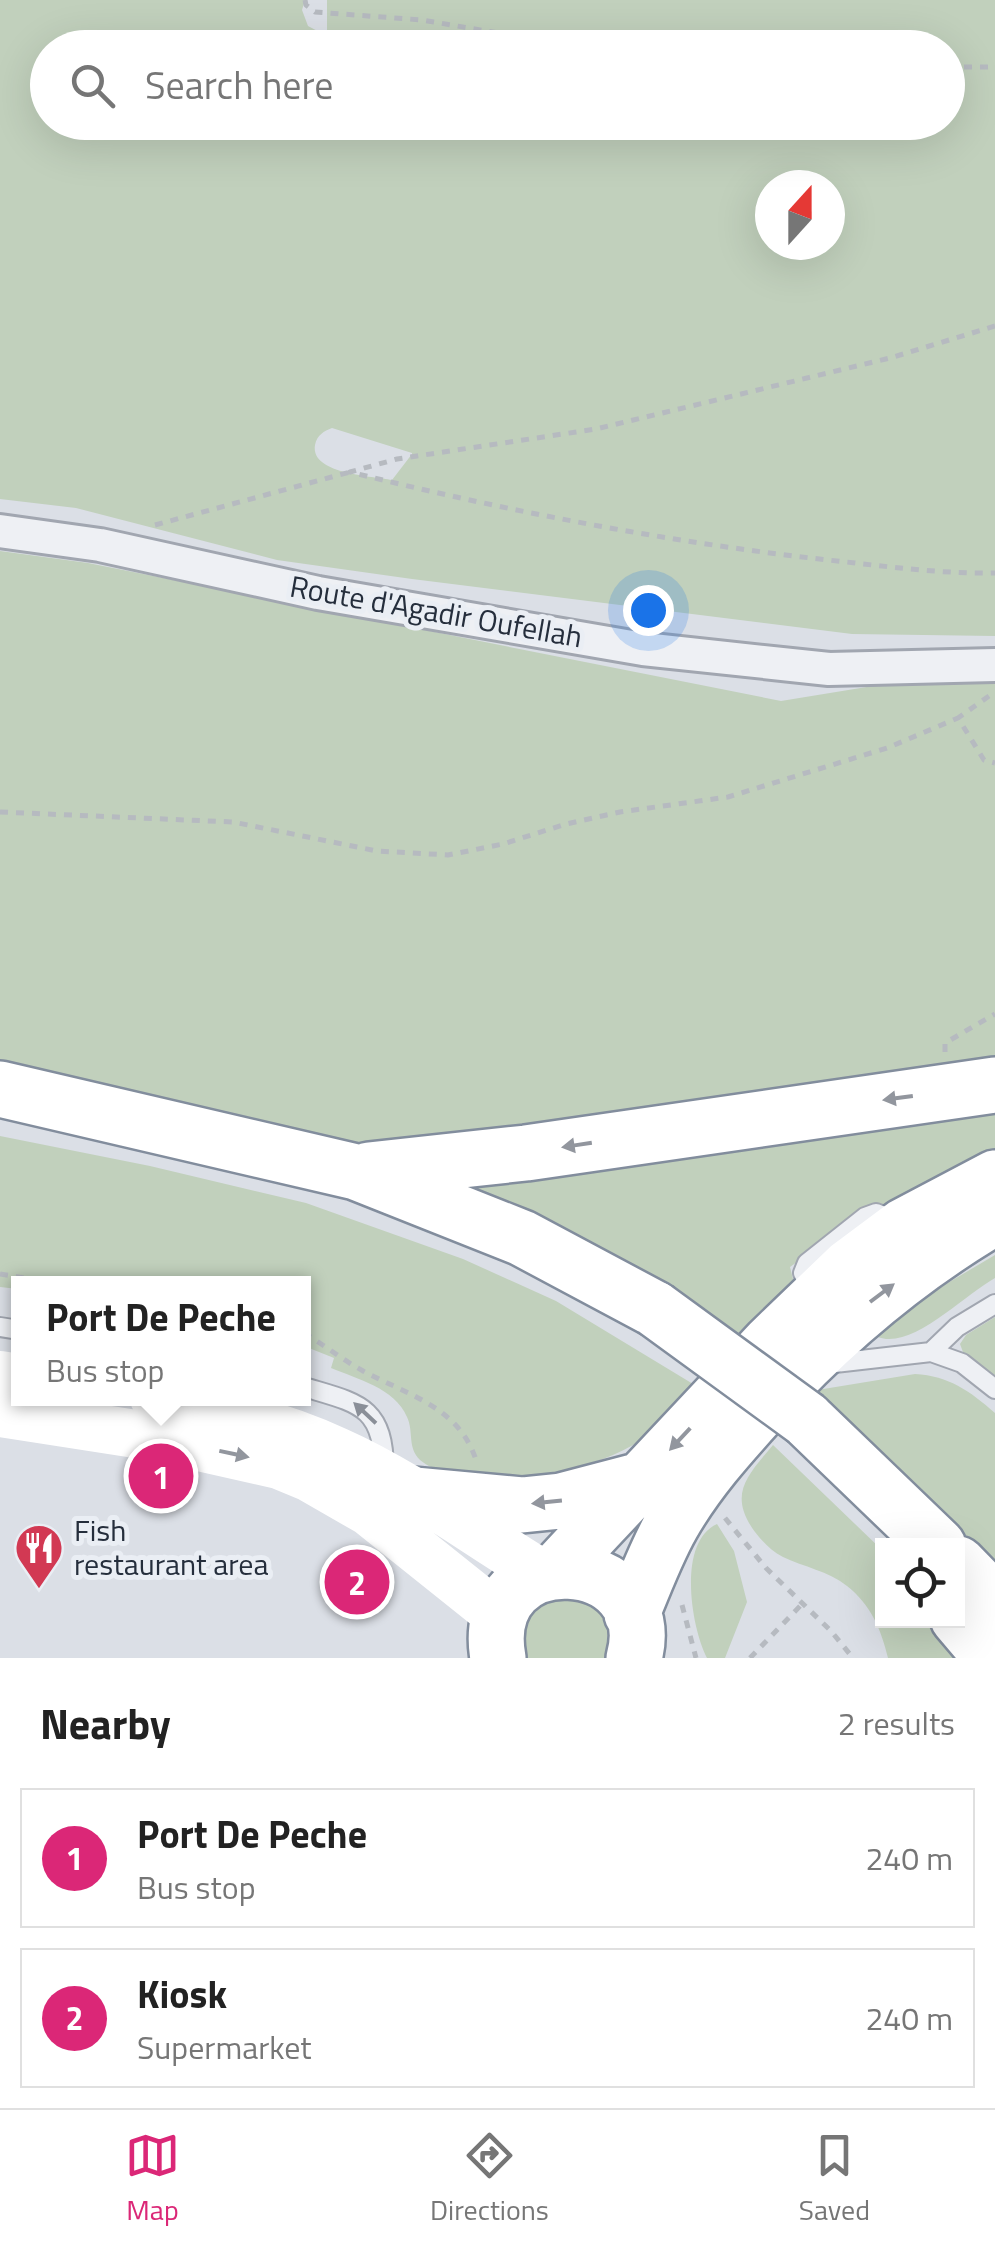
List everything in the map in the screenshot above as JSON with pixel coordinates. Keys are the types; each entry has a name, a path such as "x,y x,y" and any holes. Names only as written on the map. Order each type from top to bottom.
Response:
{"highway":[{"path":"356,1172 526,1153 995,1085"},
{"path":"0,1089 356,1172 522,1238 800,1407 930,1538"},
{"path":"0,1117 258,1171 344,1196 430,1224 594,1299 650,1319"},
{"path":"498,1637 508,1598 523,1584 549,1571 642,1480 816,1297 904,1226 995,1178"},
{"path":"637,1645 672,1524 717,1458 800,1407 874,1298 995,1217"},
{"path":"800,1407 888,1538"},
{"path":"399,1485 522,1505 562,1501 642,1480"},
{"path":"549,1571 576,1570 594,1574 610,1584 637,1645"},
{"path":"965,1571 995,1602"},
{"path":"965,1626 992,1658"}],"street":[{"name":"Route d'Agadir Oufellah","path":"0,531 100,545 336,596 643,648 828,668 995,665"},
{"path":"197,1406 274,1426 338,1451 549,1571"},
{"path":"0,1413 173,1441 294,1471 369,1512 498,1637"}],"lane":[{"path":"800,1407 931,1352 956,1326 995,1304"},
{"path":"931,1352 962,1363 995,1389"},
{"path":"311,1388 354,1402 375,1420 399,1485"}],"path":[{"path":"305,0 306,6 315,12 422,20 481,30"},
{"path":"965,67 995,67"},
{"path":"100,545 178,517 397,459 596,429 890,358 995,326"},
{"path":"350,472 578,522 765,553 956,574 995,573"},
{"path":"0,812 234,822 377,851 448,855 620,812 728,797 887,748 958,718 995,692"},
{"path":"958,718 984,760 995,763"},
{"path":"311,1338 360,1370 436,1408 465,1432 477,1463"},
{"path":"697,1486 766,1568 852,1658"},
{"path":"750,1658 802,1604"}],"green space":[{"path":"0,0 305,0 302,10 308,26 316,30 30,30 30,140 965,140 965,30 327,30 327,0 995,0 995,636 852,634 277,560 76,508 0,499","holes":["332,428 412,453 392,480 332,468 316,455 315,445 321,434"]},
{"path":"0,551 88,563 781,701 995,666 995,1071 350,1155 0,1076"},
{"path":"995,1108 995,1150 961,1166 887,1212 874,1206 790,1267 794,1283 736,1344 470,1187 471,1184"},
{"path":"0,1136 306,1203 463,1259 556,1301 698,1387 667,1421 646,1437 600,1460 523,1476 451,1473 426,1464 416,1455 407,1417 394,1399 331,1368 334,1358 311,1349 311,1276 11,1276 11,1288 0,1287"},
{"path":"995,1255 995,1278 936,1320 904,1336 876,1336 941,1287"},
{"path":"995,1317 995,1378 963,1352 960,1344 966,1335"},
{"path":"915,1374 958,1386 995,1413 995,1576 965,1548 965,1538 954,1538 799,1393"},
{"path":"773,1445 875,1543 875,1620 847,1586 779,1555 764,1543 742,1507 749,1476"},
{"path":"717,1524 734,1551 747,1602 725,1658 707,1658 696,1627 692,1566 704,1534"},
{"path":"554,1594 596,1602 612,1626 609,1658 526,1658 522,1638 527,1621"},
{"path":"878,1628 955,1628 983,1658 888,1658"}],"place":[{"name":"Port De Peche","path":"161,1476"},
{"name":"Kiosk","path":"357,1582"},
{"name":"Fish restaurant area","path":"39,1590"}]}
